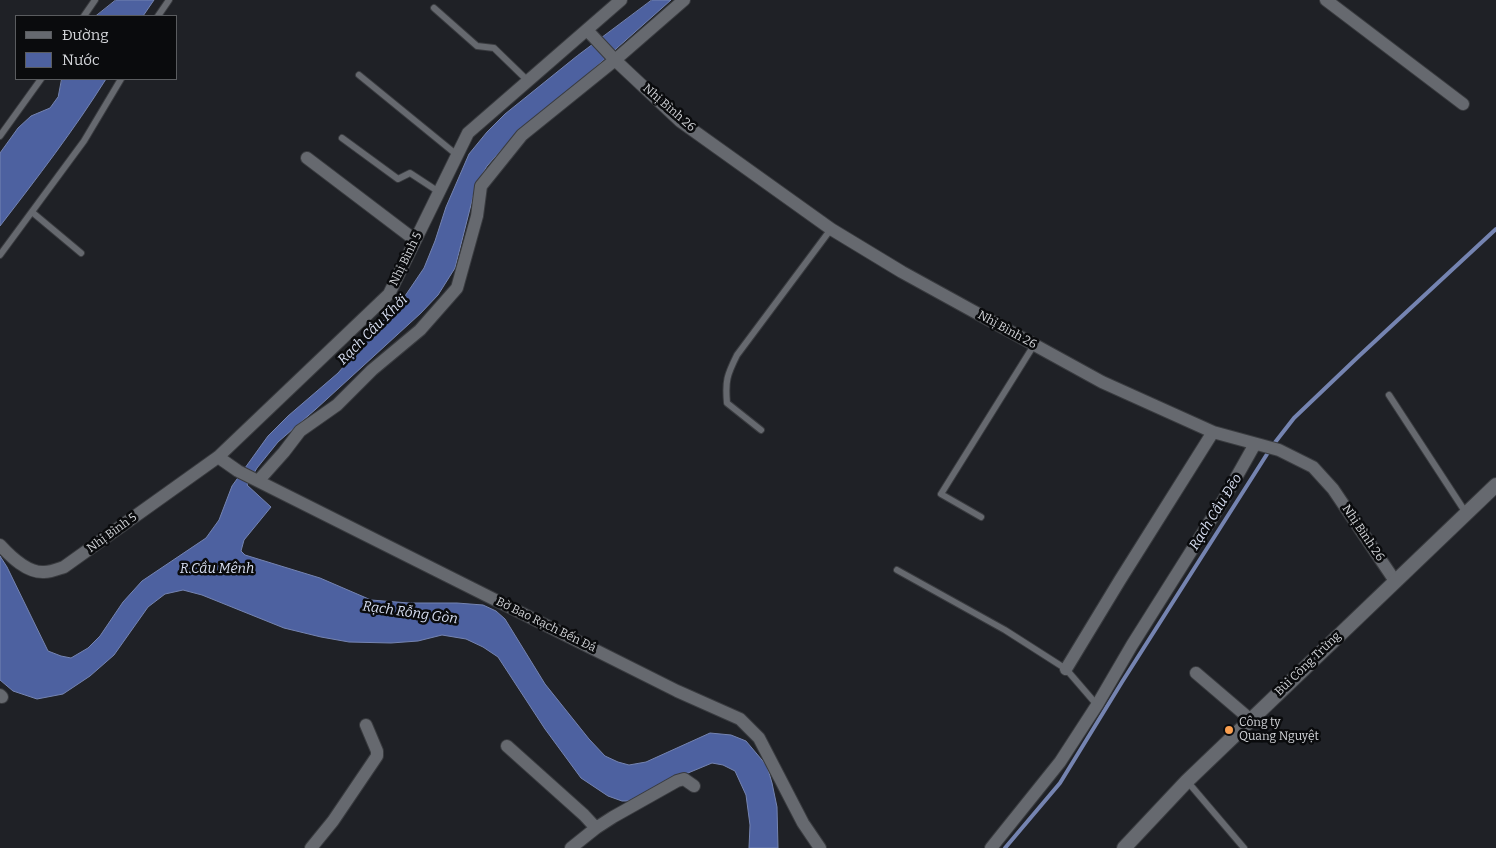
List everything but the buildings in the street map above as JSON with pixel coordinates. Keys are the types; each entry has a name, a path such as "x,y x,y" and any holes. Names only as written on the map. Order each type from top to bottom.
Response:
{"street":[{"name":"Nhị Bình 5","path":"0,545 25,567 38,572 49,572 64,567 218,457 389,294 468,133 528,81 590,34 621,0"},
{"path":"256,479 284,452 300,431 337,404 372,370 420,330 457,288 477,216 481,186 522,135 684,0"},
{"path":"1326,0 1463,104"},
{"name":"Nhị Bình 26","path":"590,34 680,121 831,229 902,272 1102,382 1213,432 1279,450 1313,467 1334,489 1395,581"},
{"path":"307,158 415,240"},
{"path":"1066,669 1213,432"},
{"path":"991,848 1060,762 1259,445"},
{"name":"Bờ Bao Rạch Bến Đá","path":"218,457 238,471 550,628 677,691 740,719 758,738 802,823 820,848"},
{"name":"Bùi Công Trừng","path":"1124,848 1187,781 1496,485"},
{"path":"1196,673 1250,720"},
{"path":"312,848 333,821 377,756 378,750 366,725"},
{"path":"507,746 596,828"},
{"path":"571,848 613,816 677,781 684,779 694,786"}],"lane":[{"path":"85,15 95,0"},
{"path":"159,15 170,0"},
{"path":"434,8 477,46 494,48 528,81"},
{"path":"359,75 457,155"},
{"path":"0,136 40,80"},
{"path":"0,255 84,141 120,80"},
{"path":"342,138 398,178 410,173 439,192"},
{"path":"32,212 80,253"},
{"path":"761,430 727,403 726,387 728,373 737,355 831,229"},
{"path":"981,517 942,494 1034,345"},
{"path":"1389,395 1466,513"},
{"path":"897,570 1005,630 1066,669 1097,705"},
{"path":"1187,781 1244,848"}],"water":[{"path":"116,0 154,0 144,15 97,15"},
{"name":"R.Cầu Mênh","path":"652,0 671,0 572,88 513,137 487,166 476,185 455,268 438,295 421,313 278,442 257,468 247,485 271,507 244,540 241,551 245,555 320,578 371,600 483,605 496,611 505,619 545,684 589,739 605,756 618,762 629,765 646,762 710,733 731,735 746,741 767,766 777,807 778,848 749,848 750,825 746,795 735,771 723,765 712,763 688,773 635,801 622,801 608,796 581,778 545,729 498,657 466,639 442,635 418,641 391,643 349,642 284,628 202,595 183,590 165,594 148,607 114,655 90,676 63,694 37,699 13,691 0,680 0,556 48,651 71,658 88,648 100,636 123,602 142,581 206,538 219,520 232,486 268,436 338,373 405,296 424,268 446,207 469,154 487,132 505,114 577,56"},
{"path":"62,80 105,80 68,135 0,226 0,153 18,128 31,116 50,108 58,97"}],"waterway":[{"name":"Rạch Cầu Đẽo","path":"1273,445 1294,418 1496,229"},
{"name":"Rạch Cầu Đẽo","path":"1005,848 1060,783 1269,451"}],"place":[{"name":"Công ty Quang Nguyệt","path":"1229,730"}],"water label":[{"name":"Rạch Cầu Khởi","path":"373,330"},
{"name":"Rạch Rỗng Gòn","path":"410,613"}]}
